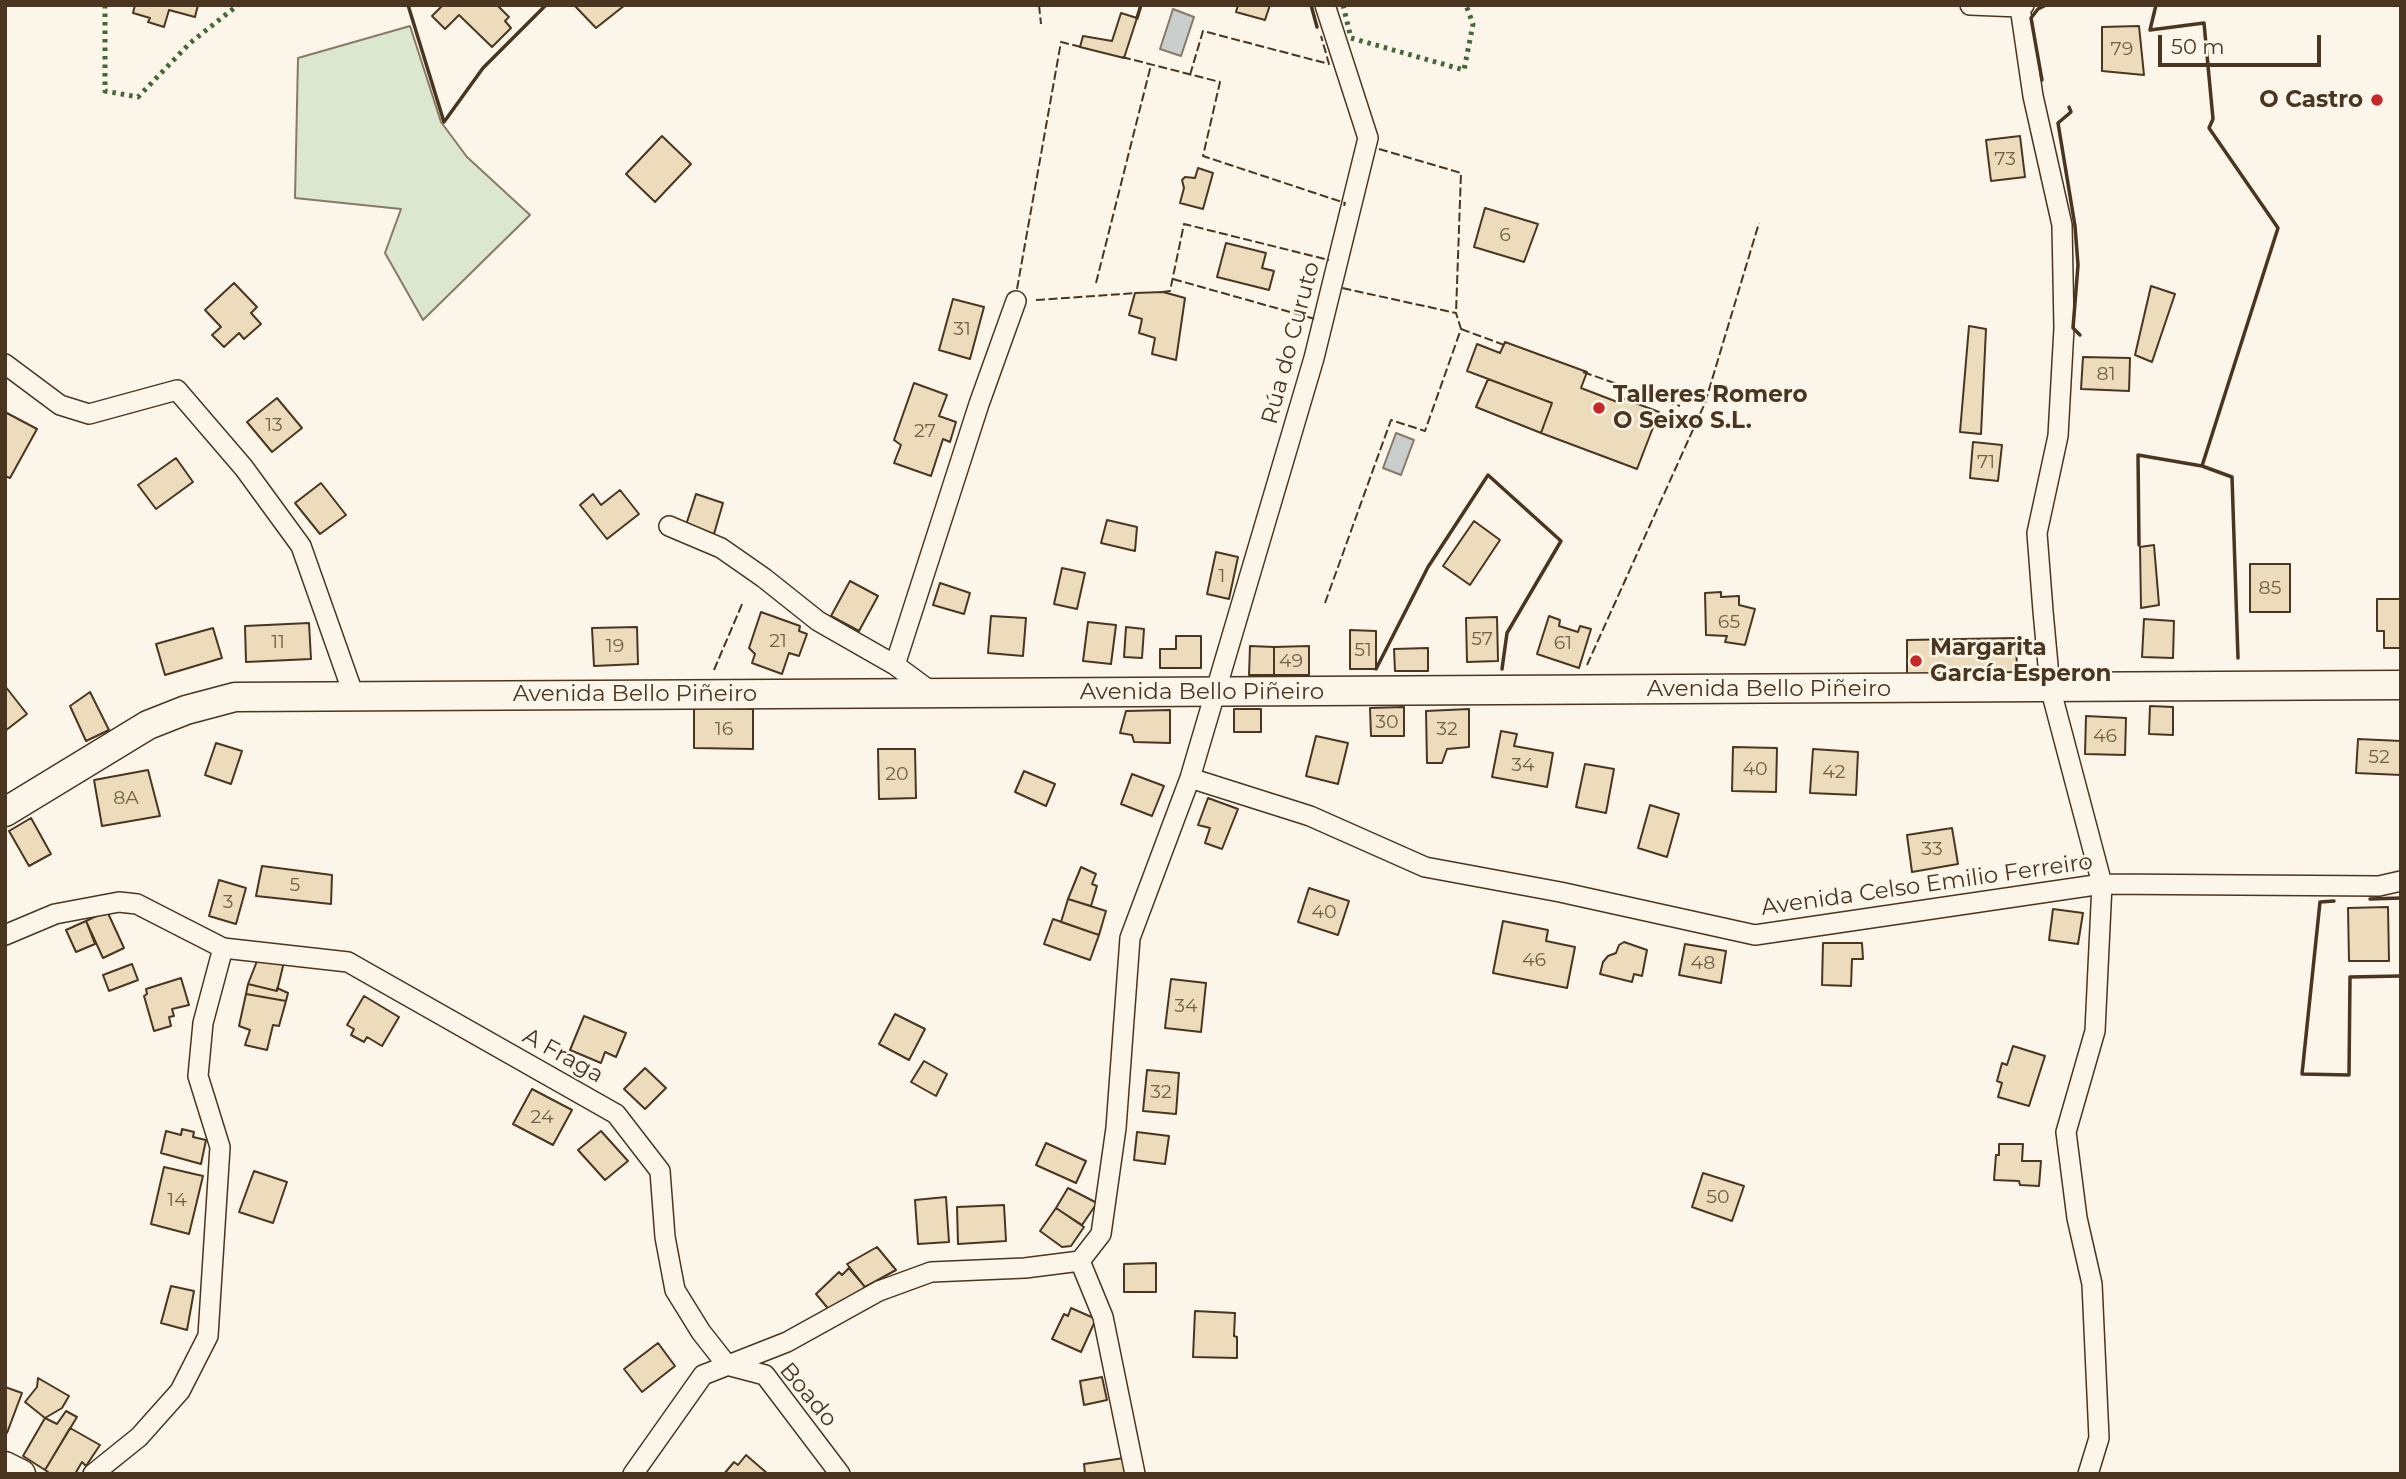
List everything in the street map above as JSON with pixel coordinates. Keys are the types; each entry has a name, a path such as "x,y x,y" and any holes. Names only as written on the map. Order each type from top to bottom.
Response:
{"street":[{"name":"Rúa do Curuto","path":"1214,692 1314,358 1368,138 1325,5"},
{"path":"1970,5 2022,6 2033,96 2062,225 2064,328 2058,436 2037,533 2050,687 2102,884 2095,1031 2066,1132 2077,1218 2092,1284 2099,1438 2088,1474"},
{"path":"895,665 979,404 1016,301"},
{"path":"5,364 61,405 89,414 177,390 244,468 301,546 354,696"},
{"path":"669,526 721,548 818,621 895,665 933,693"},
{"name":"Avenida Bello Piñeiro","path":"5,812 148,725 186,710 235,697 2401,685"},
{"path":"633,1474 702,1375 787,1342 879,1292 932,1272 1024,1268 1080,1262 1101,1234 1116,1128 1130,938 1190,778 1214,692"},
{"name":"Avenida Celso Emilio Ferreiro","path":"1190,778 1310,817 1425,867 1560,892 1755,935 2102,884 2379,886 2401,881"},
{"name":"A Fraga","path":"5,935 55,914 119,902 137,904 223,948 348,962 617,1114 660,1171 665,1237 676,1290 701,1332 727,1365"},
{"path":"93,1474 139,1437 180,1391 208,1336 220,1147 198,1076 203,1023 223,948"},
{"path":"1080,1262 1103,1317 1135,1474"},
{"name":"Boado","path":"727,1365 765,1375 840,1474"},
{"path":"5,1466 21,1474"}],"green space":[{"path":"410,26 441,122 467,157 530,215 423,320 385,253 401,209 295,198 298,58"}],"shaded area":[{"path":"1173,9 1194,17 1181,56 1160,49"},
{"path":"1396,433 1414,440 1401,475 1383,468"}],"building":[{"path":"135,5 198,5 195,17 169,10 164,27 148,22 150,18 133,13"},
{"path":"443,5 497,5 509,17 505,21 511,28 492,47 459,15 445,29 432,16"},
{"path":"574,5 625,5 596,28"},
{"path":"1238,5 1270,5 1265,20 1236,12"},
{"path":"1121,13 1137,18 1124,58 1080,47 1083,36 1112,41"},
{"path":"2139,26 2144,75 2102,71 2102,27"},
{"path":"662,136 691,164 655,202 626,174"},
{"path":"2020,136 2025,177 1991,181 1986,140"},
{"path":"1198,168 1213,173 1203,209 1180,203 1184,188 1182,180 1185,177 1195,178"},
{"path":"1485,208 1538,224 1524,262 1474,247"},
{"path":"1226,243 1266,253 1262,268 1274,271 1269,290 1217,277"},
{"path":"234,283 257,307 251,313 261,324 244,339 239,333 224,347 212,335 221,327 205,310"},
{"path":"2151,286 2175,294 2152,362 2135,355"},
{"path":"1163,292 1185,298 1176,360 1152,354 1155,338 1139,333 1142,319 1129,315 1135,293"},
{"path":"953,299 984,307 970,359 939,350"},
{"path":"1969,326 1986,329 1981,434 1960,432"},
{"name":"Talleres Romero O Seixo S.L.","path":"1505,342 1587,372 1581,388 1620,403 1622,398 1659,412 1637,469 1541,433 1552,403 1467,371 1477,344 1500,353"},
{"path":"2083,357 2130,358 2129,391 2081,389"},
{"path":"1488,379 1552,403 1541,433 1476,407"},
{"path":"914,383 947,395 939,416 956,422 950,442 943,439 931,476 894,463 901,445 894,440"},
{"path":"277,398 302,428 272,452 247,422"},
{"path":"5,412 37,429 10,478 5,476"},
{"path":"1973,442 2002,445 1998,481 1970,478"},
{"path":"176,458 193,482 156,509 138,485"},
{"path":"321,483 346,515 320,534 295,503"},
{"path":"620,490 639,514 607,539 580,505 593,494 601,505"},
{"path":"696,494 723,503 714,534 686,525"},
{"path":"1107,520 1137,527 1135,551 1101,543"},
{"path":"1474,521 1500,540 1470,585 1443,566"},
{"path":"2154,545 2159,605 2141,608 2140,547"},
{"path":"1216,552 1238,557 1229,599 1207,594"},
{"path":"2250,564 2290,564 2290,612 2250,612"},
{"path":"1062,568 1085,573 1077,609 1054,604"},
{"path":"850,581 878,596 859,631 831,616"},
{"path":"940,583 970,593 964,614 933,605"},
{"path":"1721,592 1721,597 1739,596 1739,605 1755,609 1745,645 1725,642 1727,636 1706,635 1705,593"},
{"path":"2377,599 2401,599 2401,648 2384,648 2384,631 2377,631"},
{"path":"761,612 800,626 799,631 807,634 799,656 789,653 782,674 752,663 755,654 749,648"},
{"path":"991,616 1026,618 1023,656 988,653"},
{"path":"1549,616 1560,620 1559,626 1578,632 1580,626 1591,629 1579,668 1537,654"},
{"path":"1497,617 1498,661 1467,662 1466,618"},
{"path":"2144,619 2174,621 2173,658 2142,657"},
{"path":"1088,622 1116,625 1111,664 1083,661"},
{"path":"309,623 311,659 246,662 245,626"},
{"path":"637,627 638,664 594,666 592,628"},
{"path":"1126,627 1144,629 1142,658 1124,657"},
{"path":"213,628 222,658 165,675 156,644"},
{"path":"1350,630 1376,631 1376,669 1350,669"},
{"path":"1176,636 1201,636 1201,668 1160,668 1160,649 1176,649"},
{"path":"2016,638 2017,672 1907,674 1907,640"},
{"path":"1250,646 1274,647 1274,675 1249,675"},
{"path":"1309,646 1309,675 1274,675 1274,647"},
{"path":"1428,648 1428,671 1395,671 1394,649"},
{"path":"5,686 27,714 5,731"},
{"path":"90,692 109,730 86,741 70,706"},
{"path":"2150,706 2173,707 2173,735 2149,734"},
{"path":"1404,707 1404,736 1371,736 1370,708"},
{"path":"694,708 753,709 753,749 694,748"},
{"path":"1234,709 1261,709 1261,732 1234,732"},
{"path":"1469,709 1469,747 1447,749 1442,763 1427,763 1426,711"},
{"path":"1170,710 1170,743 1134,742 1132,735 1120,733 1126,711"},
{"path":"2086,716 2126,718 2125,755 2085,754"},
{"path":"1501,731 1517,734 1514,746 1553,753 1547,787 1492,777"},
{"path":"1316,736 1348,743 1338,784 1306,776"},
{"path":"2358,739 2401,741 2401,775 2356,773"},
{"path":"216,743 242,751 231,784 205,775"},
{"path":"1733,747 1777,748 1776,792 1732,791"},
{"path":"878,749 915,749 916,798 879,799"},
{"path":"1813,749 1858,752 1856,795 1810,793"},
{"path":"1585,764 1614,769 1606,813 1576,807"},
{"path":"148,770 160,816 102,826 94,780"},
{"path":"1024,771 1055,784 1046,806 1015,792"},
{"path":"1132,774 1164,786 1152,816 1121,804"},
{"path":"1208,798 1238,809 1222,849 1205,843 1210,828 1198,825"},
{"path":"1650,805 1679,814 1667,857 1638,848"},
{"path":"31,818 51,854 29,866 9,831"},
{"path":"1952,828 1958,864 1912,872 1907,835"},
{"path":"262,866 332,875 331,904 256,896"},
{"path":"1081,867 1096,874 1092,884 1097,886 1091,906 1068,899"},
{"path":"219,880 246,888 236,924 209,916"},
{"path":"1309,888 1349,901 1338,935 1298,922"},
{"path":"1068,899 1106,911 1099,935 1061,922"},
{"path":"2388,907 2389,961 2349,961 2348,908"},
{"path":"2053,909 2083,913 2078,944 2049,940"},
{"path":"107,911 124,948 103,958 86,921"},
{"path":"1053,919 1099,935 1090,960 1044,944"},
{"path":"86,921 95,944 76,952 66,930"},
{"path":"1503,921 1548,930 1546,941 1575,947 1567,988 1493,973"},
{"path":"1624,942 1647,950 1642,976 1634,974 1632,982 1600,974 1603,962 1616,953 1619,945"},
{"path":"1823,943 1862,943 1863,959 1852,959 1851,986 1822,985"},
{"path":"1685,944 1726,951 1721,983 1679,975"},
{"path":"259,956 285,958 277,991 248,984"},
{"path":"132,964 138,980 109,991 103,975"},
{"path":"181,978 189,1005 172,1009 174,1016 169,1017 171,1026 154,1031 144,996 147,994 146,989"},
{"path":"1171,979 1206,983 1201,1032 1165,1028"},
{"path":"248,984 277,991 277,988 288,993 286,1001 246,994"},
{"path":"246,994 286,1001 279,1026 273,1025 267,1050 245,1045 250,1030 239,1026"},
{"path":"364,996 399,1017 382,1046 367,1037 364,1042 351,1035 354,1029 347,1025"},
{"path":"895,1014 925,1029 909,1060 879,1044"},
{"path":"584,1016 626,1033 616,1057 605,1052 601,1063 570,1050"},
{"path":"2013,1046 2045,1056 2029,1106 1998,1097 2002,1083 1997,1081 2002,1063 2007,1065"},
{"path":"924,1061 947,1074 936,1096 911,1082"},
{"path":"645,1068 666,1088 645,1109 624,1089"},
{"path":"1147,1070 1179,1073 1176,1114 1143,1111"},
{"path":"532,1089 572,1110 553,1145 513,1124"},
{"path":"182,1129 194,1132 193,1137 206,1140 201,1164 161,1153 166,1131 181,1135"},
{"path":"601,1131 628,1161 605,1180 578,1150"},
{"path":"1137,1132 1169,1136 1165,1164 1134,1160"},
{"path":"1046,1143 1086,1161 1076,1183 1036,1165"},
{"path":"1999,1144 2023,1144 2022,1161 2041,1161 2039,1186 2020,1185 2019,1181 1994,1180"},
{"path":"164,1167 203,1176 189,1234 151,1224"},
{"path":"254,1171 287,1182 273,1223 239,1212"},
{"path":"1703,1173 1744,1186 1732,1221 1692,1207"},
{"path":"1068,1188 1097,1203 1082,1225 1056,1208"},
{"path":"946,1197 949,1242 918,1244 915,1200"},
{"path":"1004,1205 1006,1241 958,1244 957,1207"},
{"path":"1056,1208 1084,1227 1071,1246 1062,1247 1040,1231"},
{"path":"877,1247 896,1270 865,1287 847,1264"},
{"path":"1156,1263 1156,1292 1124,1292 1124,1264"},
{"path":"849,1268 865,1287 845,1305 831,1312 816,1294 839,1272 842,1275"},
{"path":"171,1286 194,1291 187,1330 161,1323"},
{"path":"1071,1308 1096,1319 1081,1352 1052,1339 1064,1314 1068,1316"},
{"path":"1195,1311 1235,1313 1237,1358 1193,1357"},
{"path":"658,1343 675,1366 642,1392 624,1369"},
{"path":"1102,1377 1107,1400 1084,1405 1080,1381"},
{"path":"38,1378 69,1396 62,1408 45,1418 25,1402 37,1387"},
{"path":"5,1387 22,1393 7,1433 5,1433"},
{"path":"66,1411 77,1417 45,1470 23,1456 45,1418 57,1424"},
{"path":"70,1428 100,1445 86,1466 82,1462 75,1474 51,1474 45,1470"},
{"path":"746,1455 768,1474 724,1474 734,1462 738,1465"},
{"path":"1124,1458 1126,1474 1085,1474 1084,1464"}],"hedge":[{"path":"105,5 105,91 138,97 190,43 238,5"},
{"path":"1343,5 1351,38 1464,70 1473,24 1466,5"}],"fence":[{"path":"1039,5 1041,24"},
{"path":"1190,75 1203,31 1329,64 1321,36"},
{"path":"1017,289 1061,42 1085,48"},
{"path":"1122,57 1220,82 1203,156 1345,203 1344,206"},
{"path":"1096,283 1151,65"},
{"path":"1379,149 1461,173 1456,313"},
{"path":"1587,665 1705,403 1759,223"},
{"path":"1162,292 1170,291 1184,224 1329,260"},
{"path":"1173,279 1315,319"},
{"path":"1325,603 1391,420 1425,431 1461,329 1456,313 1342,288"},
{"path":"1036,300 1137,293"},
{"path":"1461,329 1507,346"},
{"path":"1583,372 1680,406"},
{"path":"714,670 743,602"}],"wall":[{"path":"408,5 444,122 483,68 546,5"},
{"path":"1137,18 1141,5"},
{"path":"1311,5 1317,27"},
{"path":"2042,80 2031,18 2038,9 2046,5"},
{"path":"2139,545 2138,455 2202,466 2278,228 2209,128 2213,119 2204,23 2150,30 2156,5"},
{"path":"2069,107 2071,112 2058,123 2075,226 2078,265 2073,328 2080,335"},
{"path":"2202,466 2232,477 2238,658"},
{"path":"1376,669 1428,567 1488,475 1561,541 1507,633 1502,669"},
{"path":"2370,899 2401,898"},
{"path":"2334,901 2320,902 2302,1074 2349,1075 2350,977 2401,976"}],"place":[{"name":"O Castro","path":"2377,100"},
{"name":"Talleres Romero O Seixo S.L.","path":"1599,408"},
{"name":"Margarita García Esperon","path":"1916,661"}]}
